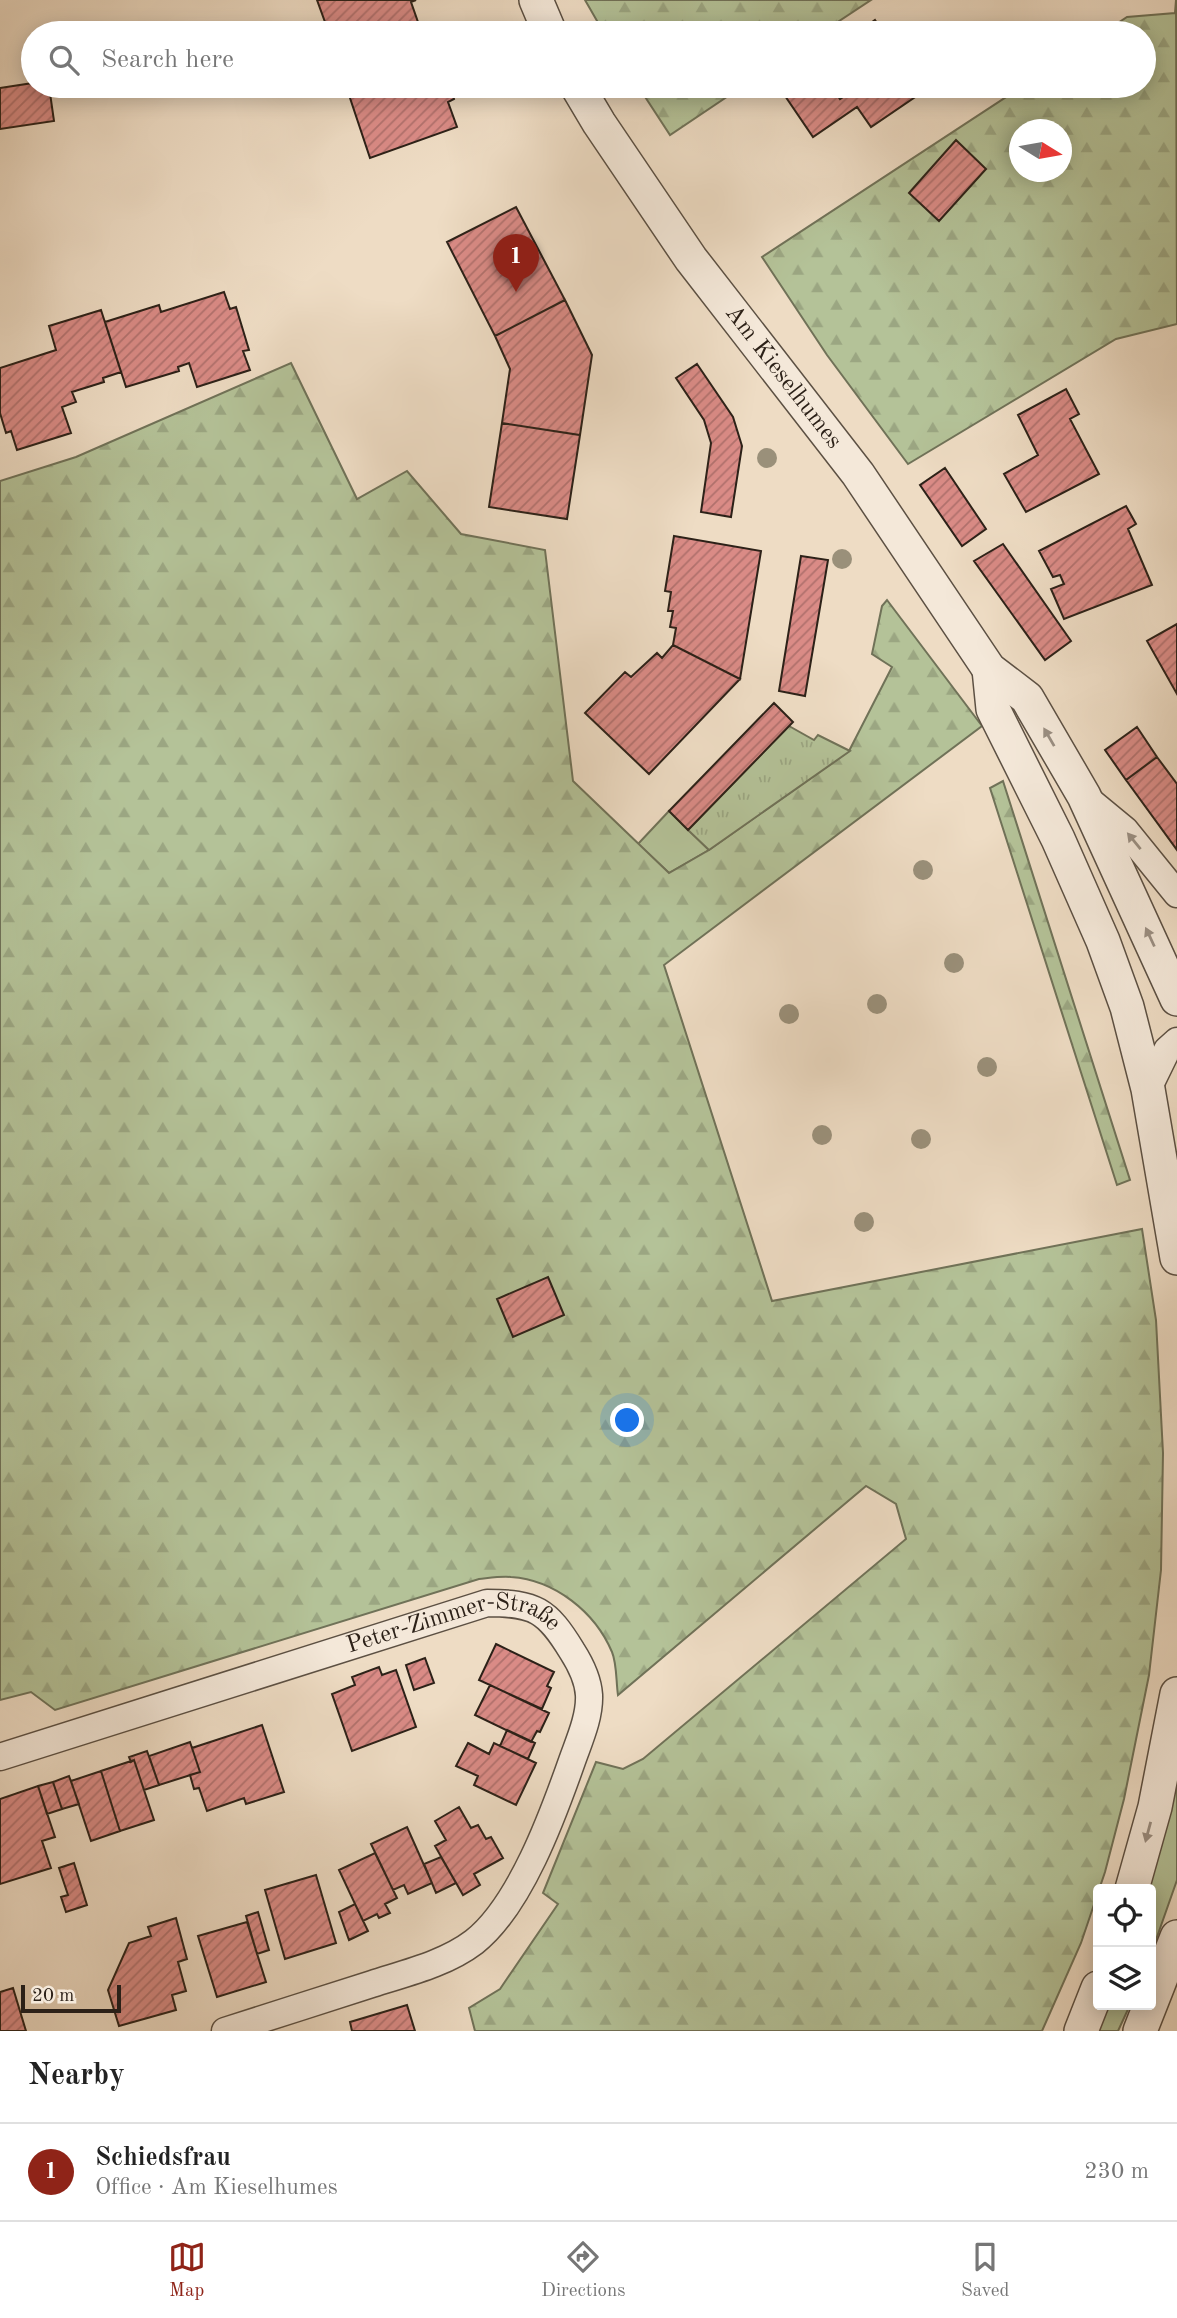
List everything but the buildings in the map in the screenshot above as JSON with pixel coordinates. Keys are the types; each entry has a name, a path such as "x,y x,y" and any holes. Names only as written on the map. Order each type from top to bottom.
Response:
{"street":[{"path":"536,0 545,21"},
{"name":"Am Kieselhumes","path":"584,98 691,259 858,474 989,669 1027,698 1084,796 1177,999"},
{"name":"Am Kieselhumes","path":"989,669 993,709 1058,839 1103,941 1133,1029 1148,1089 1177,1258"},
{"path":"1084,796 1125,830 1177,894"},
{"path":"1133,1029 1174,1047 1148,1089"},
{"name":"Peter-Zimmer-Straße","path":"0,1757 487,1603 512,1603 537,1610 556,1624 584,1672 589,1696 584,1726 551,1819 521,1879 497,1918 475,1941 431,1965 225,2031"},
{"path":"1133,1884 1155,1807 1177,1694"},
{"path":"1140,2031 1177,1937"},
{"path":"1081,2031 1093,2001"}],"green space":[{"path":"585,0 871,0 839,21 597,21"},
{"path":"1176,0 1177,324 1116,339 908,464 827,355 762,257 1005,98 1156,98 1156,21 1121,21 1127,17 1175,13"},
{"path":"646,98 725,98 670,135"},
{"path":"291,363 357,499 407,471 461,534 545,550 573,781 669,873 709,850 849,751 892,667 872,654 882,606 887,600 982,726 664,965 772,1301 1142,1229 1156,1320 1163,1453 1161,1570 1149,1675 1124,1799 1105,1872 1101,1884 1093,1884 1093,1908 1081,1943 1042,2031 475,2031 469,2008 500,1989 558,1904 543,1893 596,1762 623,1769 643,1759 906,1539 896,1504 866,1486 618,1695 612,1652 605,1637 584,1611 543,1584 527,1579 503,1577 479,1579 55,1710 31,1692 0,1700 0,481 76,457"},
{"path":"789,726 814,740 818,735 850,751 709,850 688,830"},
{"path":"1003,781 1130,1180 1117,1185 990,788"},
{"path":"669,811 709,850 669,873 638,844"},
{"path":"1177,1770 1177,1880 1156,1940 1156,1884 1150,1884"},
{"path":"1106,2010 1128,2010 1118,2031 1098,2031"}],"place":[{"name":"Schiedsfrau","path":"516,292"}]}
